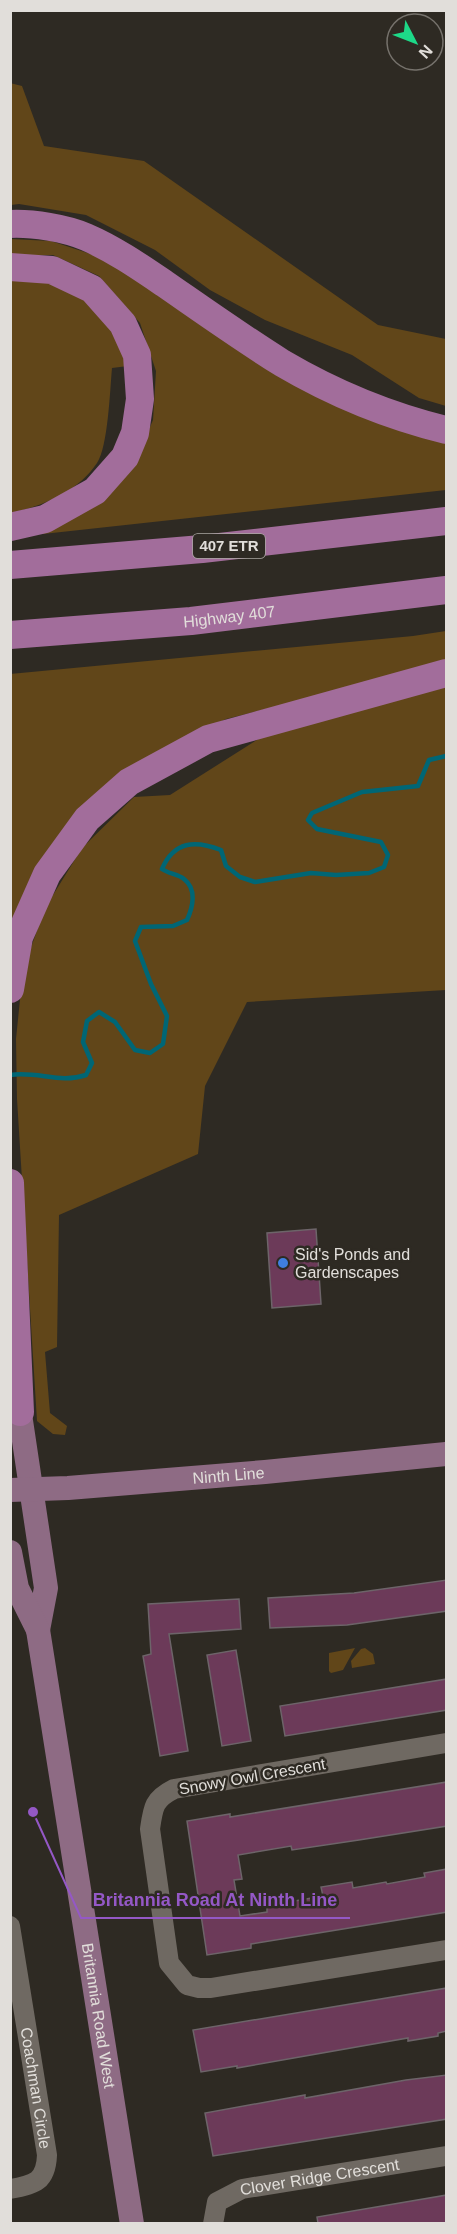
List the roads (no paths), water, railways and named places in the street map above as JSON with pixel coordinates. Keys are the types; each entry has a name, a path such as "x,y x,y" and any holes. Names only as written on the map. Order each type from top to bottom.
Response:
{"highway":[{"path":"10,224 29,224 86,237 138,266 284,363 336,391 416,423 447,430"},
{"path":"10,267 52,270 92,289 123,324 137,355 140,399 135,433 124,457 95,491 45,519 10,527"},
{"name":"407 ETR","path":"10,565 202,549 447,520"},
{"name":"Highway 407","path":"23,634 191,621 447,590"},
{"path":"10,651 23,634"},
{"path":"10,988 19,937 47,874 87,819 129,782 208,739 447,673"},
{"path":"10,1183 20,1412"}],"main road":[{"name":"Britannia Road West","path":"10,1350 20,1412 21,1490 46,1588 38,1630"},
{"name":"Ninth Line","path":"21,1490 265,1472 447,1454"},
{"name":"Britannia Road West","path":"10,1552 16,1588 38,1630 132,2223"}],"street":[{"name":"Snowy Owl Crescent","path":"447,1743 174,1789 161,1796 152,1811 150,1829 169,1963 187,1985 211,1988 447,1950"},
{"name":"Coachman Circle","path":"10,1926 47,2155 47,2169 38,2181 27,2187 10,2190"},
{"name":"Clover Ridge Crescent","path":"213,2223 217,2202 242,2189 447,2156"}],"waterway":[{"path":"10,1075 58,1078 86,1075 92,1063 83,1042 87,1021 99,1012 115,1022 135,1050 150,1053 163,1044 167,1016 151,984 135,941 141,927 173,926 187,920 192,904 191,888 182,877 162,869 179,848 194,844 221,850 226,866 240,877 255,882 311,873 336,875 369,873 384,867 388,855 381,842 317,829 308,820 312,813 362,792 418,786 429,760 446,756"}],"place":[{"name":"Sid's Ponds and Gardenscapes","path":"283,1263"},
{"name":"Britannia Road At Ninth Line","path":"33,1812"}]}
